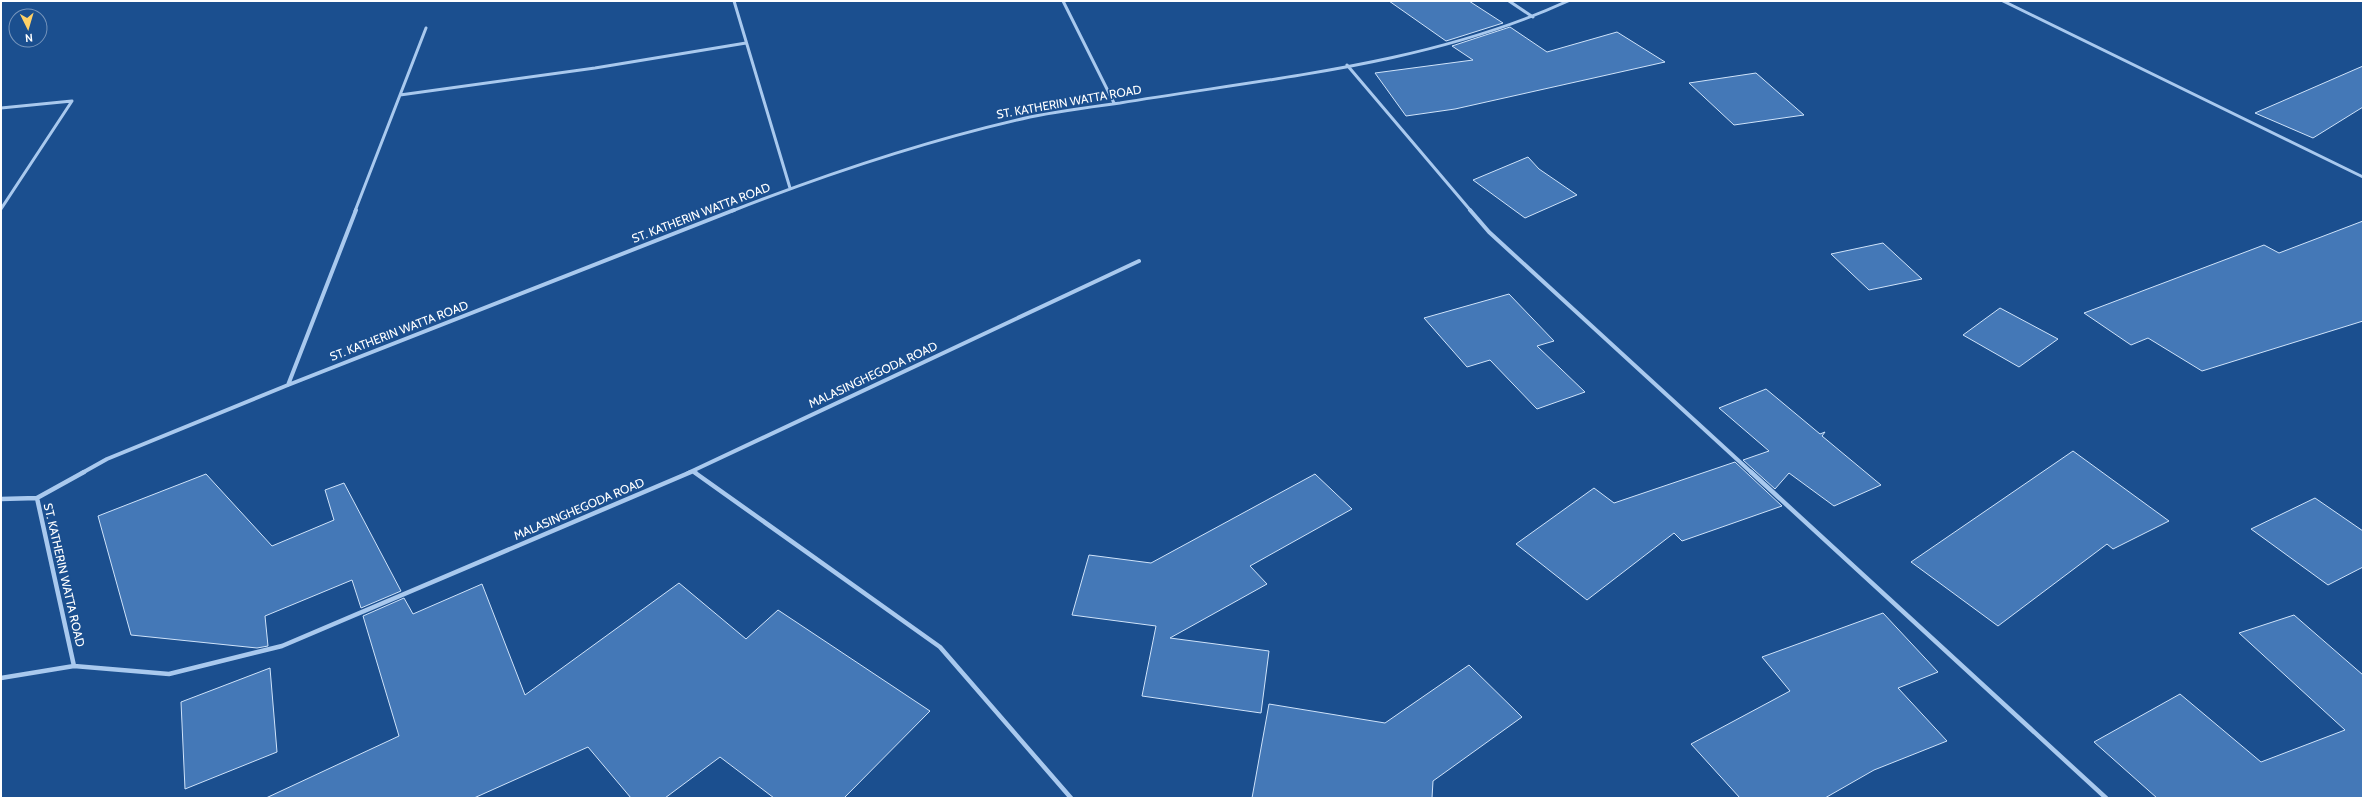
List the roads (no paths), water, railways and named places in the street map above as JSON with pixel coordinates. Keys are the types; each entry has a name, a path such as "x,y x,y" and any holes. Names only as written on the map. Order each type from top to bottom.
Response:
{"street":[{"path":"734,1 790,188"},
{"path":"1063,1 1114,104"},
{"path":"1510,1 1533,17"},
{"name":"ST. KATHERIN WATTA ROAD","path":"74,666 37,498 107,460 288,386 790,188 901,150 1031,117 1396,58 1533,17 1568,1"},
{"path":"2003,1 2363,177"},
{"path":"288,386 426,28"},
{"path":"400,94 595,68 746,43"},
{"path":"1347,65 1489,232 2106,798"},
{"path":"1,108 72,101 1,209"},
{"name":"MALASINGHEGODA ROAD","path":"1,678 74,666 169,674 282,646 693,471 1139,261"},
{"path":"693,471 940,647 1071,798"},
{"path":"1,499 37,498"}]}
